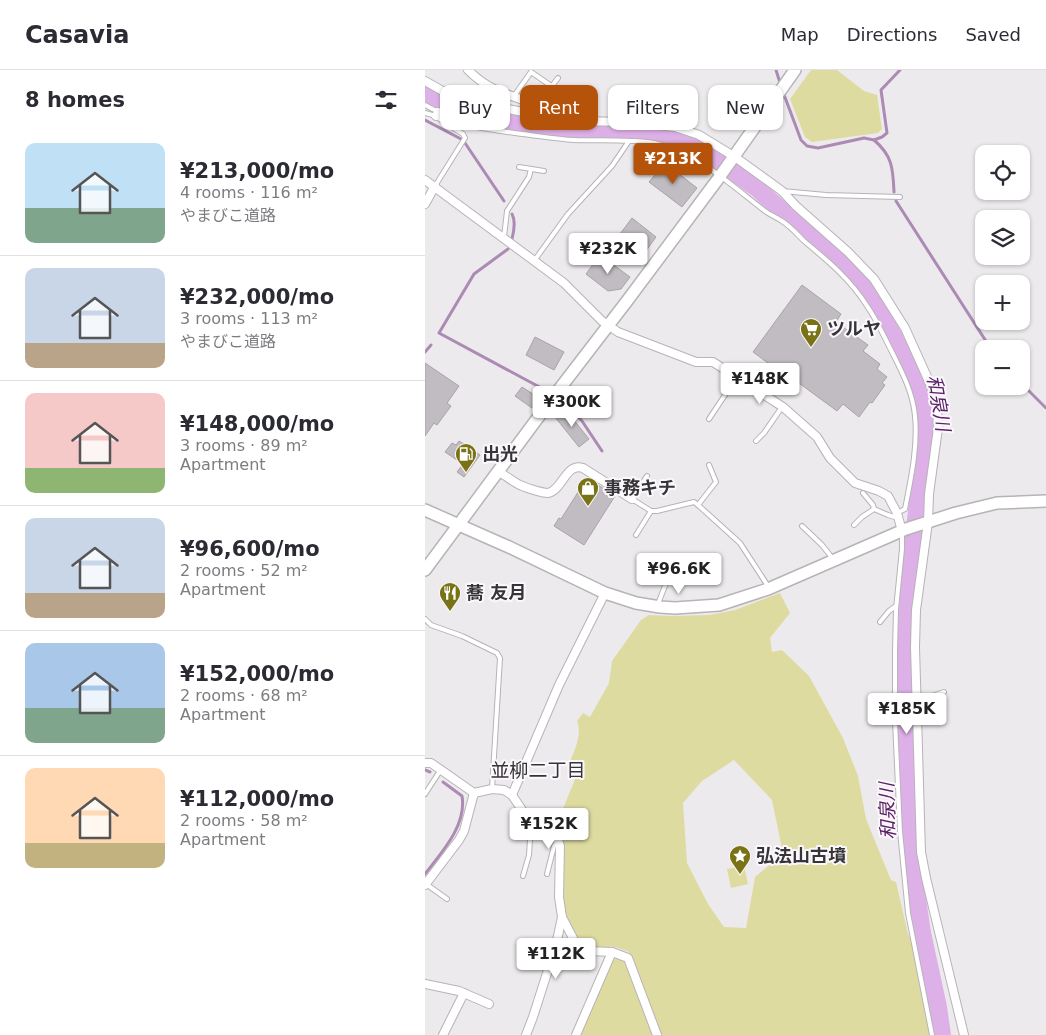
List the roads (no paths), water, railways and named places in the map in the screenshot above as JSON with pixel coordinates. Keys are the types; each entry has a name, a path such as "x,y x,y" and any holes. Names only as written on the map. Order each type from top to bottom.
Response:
{"street":[{"path":"468,70 493,89 520,99"},
{"path":"425,570 721,176 795,70"},
{"path":"425,81 455,98 520,112"},
{"path":"598,121 632,122 675,127 699,135 782,191 796,206 848,252 874,279 905,328 932,388 937,408 938,428 925,523 916,610 915,647 921,852 964,1035"},
{"path":"425,180 564,283 607,326 696,362 713,362 783,407 817,437 830,458 855,483 888,496 904,530"},
{"path":"425,204 435,186"},
{"path":"498,472 518,484 546,493 553,491 573,468 579,466 632,499"},
{"path":"425,510 509,547 605,593 658,607 675,608 719,605 768,589 904,530 956,513 997,503 1046,501"},
{"path":"512,795 559,685 605,593"},
{"path":"425,763 431,763 473,793 492,789 504,790 512,795 526,816 548,829 558,840 560,846 559,898 562,917 576,944 589,951 613,952 628,958 657,1035"},
{"path":"425,885 464,831 473,793"},
{"path":"526,1035 556,945 562,917"},
{"path":"576,1035 613,952"},
{"path":"425,984 459,991 489,1004"},
{"path":"443,1035 464,993"}],"lane":[{"path":"522,85 531,72 550,85"},
{"path":"553,85 558,78"},
{"path":"513,97 520,87"},
{"path":"425,105 437,114 442,121 463,134 465,138 435,186"},
{"path":"425,113 437,114 494,130 563,139 654,143 693,158 782,221 849,282 868,307 901,370 912,396 916,437 912,474 905,509 898,516 888,515 874,509 873,505 863,494"},
{"path":"534,261 569,214 611,166 629,141"},
{"path":"519,168 544,171"},
{"path":"504,239 507,211 529,177 531,169"},
{"path":"782,191 826,195 900,197"},
{"path":"709,419 737,377"},
{"path":"756,441 764,434 783,407"},
{"path":"698,505 716,482 709,465"},
{"path":"647,476 632,499 651,511 694,502 740,543 766,582 768,589"},
{"path":"854,525 874,509"},
{"path":"636,535 651,511"},
{"path":"802,526 822,545 834,560"},
{"path":"904,530 896,606 895,721 900,831 908,913 932,1035"},
{"path":"658,607 667,578"},
{"path":"880,622 896,606"},
{"path":"425,619 431,624 462,636 497,654 499,658 492,789"},
{"path":"917,701 944,692"},
{"path":"425,794 441,770"},
{"path":"548,829 559,813"},
{"path":"523,876 529,855 530,840 524,825 526,816"},
{"path":"547,874 554,846 558,840"},
{"path":"425,885 447,899"}],"waterway":[{"path":"776,70 781,85"},
{"path":"783,92 801,140 807,146 818,148 864,138 874,140 887,133 881,90 900,70"},
{"name":"和泉川","path":"425,93 437,101 458,110 490,119 539,127 650,133 680,140 715,159 757,188 795,223 845,264 864,285 876,303 913,374 920,393 926,433 910,572 905,669 906,716 910,850 922,933 942,1035"},
{"path":"425,120 461,139"},
{"path":"874,140 885,152 891,164 894,192"},
{"path":"465,143 504,201"},
{"path":"896,201 985,340"},
{"path":"512,214 514,229 512,239"},
{"path":"508,249 474,274 439,333 545,390"},
{"path":"425,352 431,345"},
{"path":"1030,392 1046,408"},
{"path":"563,402 582,421 602,451"},
{"path":"425,770 430,772"},
{"path":"425,874 452,838 463,807 462,796 443,782"}],"place":[{"name":"ツルヤ","path":"811,348"},
{"name":"出光","path":"466,473"},
{"name":"事務キチ","path":"588,507"},
{"name":"蕎 友月","path":"450,612"},
{"name":"弘法山古墳","path":"740,875"}],"district":[{"name":"並柳二丁目","path":"538,770"}]}
